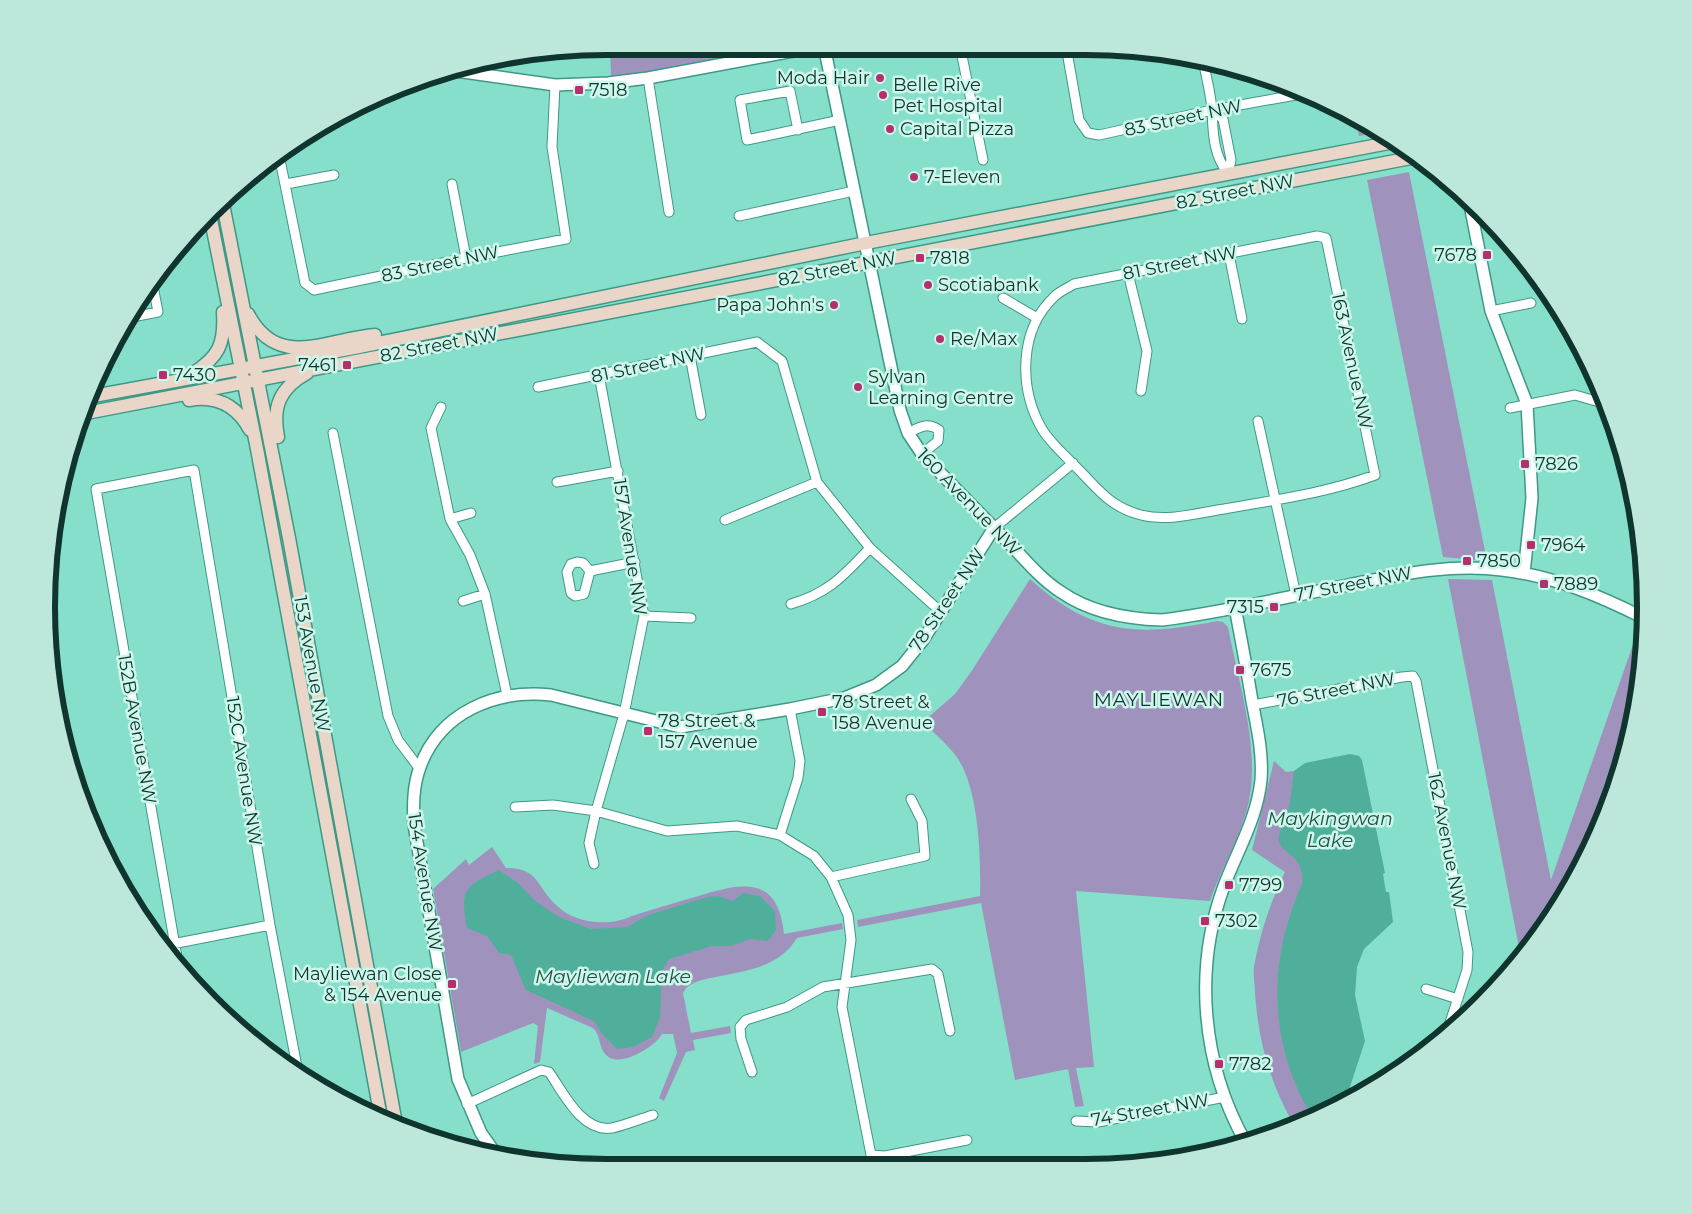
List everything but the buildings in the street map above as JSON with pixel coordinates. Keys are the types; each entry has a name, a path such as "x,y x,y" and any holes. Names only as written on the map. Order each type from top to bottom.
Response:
{"main road":[{"name":"82 Street NW","path":"97,395 354,348 417,333 866,244 1385,144"},
{"name":"82 Street NW","path":"91,412 1407,159"},
{"path":"1228,173 1232,192"},
{"name":"153 Avenue NW","path":"224,210 290,538 395,1116"},
{"name":"153 Avenue NW","path":"211,223 257,449 379,1109"},
{"path":"185,378 210,361 218,352 222,340 223,311 210,238 210,224"},
{"path":"242,297 252,320 268,340 287,348 302,348 372,335 417,333"},
{"path":"290,538 288,494 275,421 276,407 282,394 291,384 314,369"},
{"path":"90,413 117,413 201,398 214,399 232,407 239,413 251,431 257,449"}],"street":[{"path":"469,73 555,85 608,83 648,78 773,55"},
{"name":"160 Avenue NW","path":"824,55 871,263 900,410 908,432 922,454 1060,592"},
{"path":"962,55 983,160"},
{"name":"83 Street NW","path":"1067,55 1079,120 1088,133 1099,135 1291,95"},
{"path":"1205,69 1212,110 1211,124 1219,163 1228,173"},
{"path":"648,78 669,212"},
{"name":"83 Street NW","path":"286,184 305,283 314,290 566,239 552,147 555,85"},
{"path":"798,130 790,91 740,100 747,140 798,130 840,120"},
{"path":"1212,110 1223,119 1231,160 1228,173"},
{"path":"281,162 286,184 334,175"},
{"path":"452,184 466,258"},
{"path":"738,216 854,191"},
{"path":"1474,216 1491,311 1527,404 1532,498 1524,573"},
{"name":"81 Street NW","path":"1037,318 1055,296 1074,284 1317,236 1326,238 1328,247"},
{"name":"163 Avenue NW","path":"1277,500 1360,481 1375,475 1328,247"},
{"path":"1229,254 1242,319"},
{"path":"1128,274 1147,351 1141,391"},
{"path":"138,316 158,312 154,292"},
{"path":"1003,298 1037,318 1026,356 1025,378 1029,401 1043,431 1113,505 1142,516 1169,518 1277,500"},
{"path":"1491,311 1531,303"},
{"name":"81 Street NW","path":"538,387 757,342 782,361 817,482"},
{"path":"690,356 701,415"},
{"name":"157 Avenue NW","path":"594,864 589,843 596,811 624,714 644,616 636,562 599,375"},
{"path":"1510,408 1575,395 1597,401"},
{"path":"441,407 430,428 450,519 470,555 485,594 507,695"},
{"path":"1258,421 1277,500 1296,595"},
{"path":"908,432 925,424 939,430 938,441 922,454"},
{"path":"333,433 388,716 398,740 420,768"},
{"name":"78 Street NW","path":"420,768 428,752 454,720 486,701 507,695 531,693 551,695 680,727 844,698 876,685 902,666 923,640 994,528 1073,463"},
{"name":"152C Avenue NW","path":"96,489 194,470 270,925 296,1063"},
{"path":"557,482 618,471"},
{"path":"725,520 817,482 870,548 941,612"},
{"name":"152B Avenue NW","path":"96,489 176,951"},
{"path":"450,519 471,513"},
{"path":"791,604 813,597 837,582 870,548"},
{"path":"590,571 636,562"},
{"name":"77 Street NW","path":"1060,592 1086,606 1108,614 1140,620 1162,620 1235,608 1426,571 1468,568 1524,573 1579,588 1637,615"},
{"path":"463,600 485,594"},
{"path":"1235,608 1261,750 1259,794 1246,838 1221,892 1211,933 1204,1003 1209,1036 1225,1098 1243,1136"},
{"path":"644,616 691,618"},
{"name":"76 Street NW","path":"1253,705 1402,677 1413,676 1416,681"},
{"name":"162 Avenue NW","path":"1416,681 1468,952 1467,970 1451,1020"},
{"path":"780,835 798,778 800,761 790,709"},
{"name":"154 Avenue NW","path":"420,768 413,795 414,825 458,1079 467,1104 481,1133 490,1146"},
{"path":"831,877 925,856 922,822 911,799"},
{"path":"516,807 552,805 596,811 667,831 737,826 780,835 814,856 831,877 848,915 852,940 842,1007 871,1155 885,1156 967,1140"},
{"path":"170,945 270,925"},
{"path":"752,1072 741,1039 740,1027 746,1020 787,1007 823,987 932,969 938,974 950,1031"},
{"path":"1426,989 1458,1000"},
{"path":"467,1104 541,1070 549,1072 581,1117 598,1126 611,1128 653,1115"},
{"name":"74 Street NW","path":"1076,1121 1098,1122 1225,1098"}],"shaded area":[{"path":"610,55 727,55 727,57 650,72 611,76"},
{"path":"1357,127 1369,134 1359,136"},
{"path":"1409,172 1487,561 1443,557 1367,180"},
{"path":"1030,579 1053,598 1074,611 1096,621 1117,627 1139,630 1163,629 1217,621 1223,622 1228,627 1242,691 1252,759 1252,780 1246,813 1210,901 1076,891 1094,1067 1076,1068 1084,1106 1075,1107 1068,1069 1015,1080 981,903 858,927 857,920 980,896 979,843 970,786 964,769 956,756 923,722 955,694"},
{"path":"1448,579 1492,580 1551,880 1636,635 1632,679 1622,733 1585,839 1563,883 1544,914 1519,948"},
{"path":"1274,761 1286,772 1294,771 1293,831 1309,869 1317,1096 1349,1088 1353,1089 1291,1119 1278,1094 1262,1045 1254,977 1256,954 1262,930 1285,872 1252,850"},
{"path":"492,847 506,868 525,871 531,875 556,905 582,920 613,922 711,892 741,886 754,887 765,892 774,901 780,914 784,934 842,923 843,929 797,938 790,948 772,962 751,970 693,983 687,987 683,993 691,1033 730,1026 731,1033 693,1040 695,1050 686,1052 664,1101 659,1098 677,1053 673,1034 662,1034 652,1045 636,1055 628,1058 612,1059 603,1052 596,1031 593,1028 547,1008 540,1062 534,1064 538,1026 533,1023 461,1052 433,889 466,859 469,865"}],"water":[{"name":"Maykingwan Lake","path":"1350,754 1359,756 1362,760 1385,873 1383,874 1386,892 1389,892 1393,922 1364,949 1357,967 1355,995 1365,1041 1348,1092 1309,1111 1297,1088 1283,1046 1277,999 1281,953 1286,930 1302,884 1302,874 1297,861 1281,846 1279,838 1289,806 1294,771 1305,763"},
{"name":"Mayliewan Lake","path":"499,870 518,883 534,900 557,916 591,929 627,927 648,915 707,897 718,896 733,901 743,893 760,896 775,911 776,930 768,941 750,939 731,946 712,946 669,959 662,971 660,1017 652,1037 633,1047 617,1049 603,1035 594,1021 526,990 511,955 499,953 487,936 467,928 464,905 467,891 478,881"}],"place":[{"name":"Moda Hair","path":"880,78"},
{"name":"7518","path":"579,90"},
{"name":"Belle Rive Pet Hospital","path":"883,95"},
{"name":"Capital Pizza","path":"890,129"},
{"name":"7-Eleven","path":"914,177"},
{"name":"7678","path":"1487,255"},
{"name":"7818","path":"920,258"},
{"name":"Scotiabank","path":"928,285"},
{"name":"Papa John's","path":"834,305"},
{"name":"Re/Max","path":"940,339"},
{"name":"7461","path":"347,365"},
{"name":"7430","path":"163,375"},
{"name":"Sylvan Learning Centre","path":"858,387"},
{"name":"7826","path":"1525,464"},
{"name":"7964","path":"1531,545"},
{"name":"7850","path":"1467,561"},
{"name":"7889","path":"1544,584"},
{"name":"7315","path":"1274,607"},
{"name":"7675","path":"1240,670"},
{"name":"78 Street & 158 Avenue","path":"822,712"},
{"name":"78 Street & 157 Avenue","path":"648,731"},
{"name":"7799","path":"1229,885"},
{"name":"7302","path":"1205,921"},
{"name":"Mayliewan Close & 154 Avenue","path":"452,984"},
{"name":"7782","path":"1219,1064"}],"district":[{"name":"MAYLIEWAN","path":"1159,699"}]}
